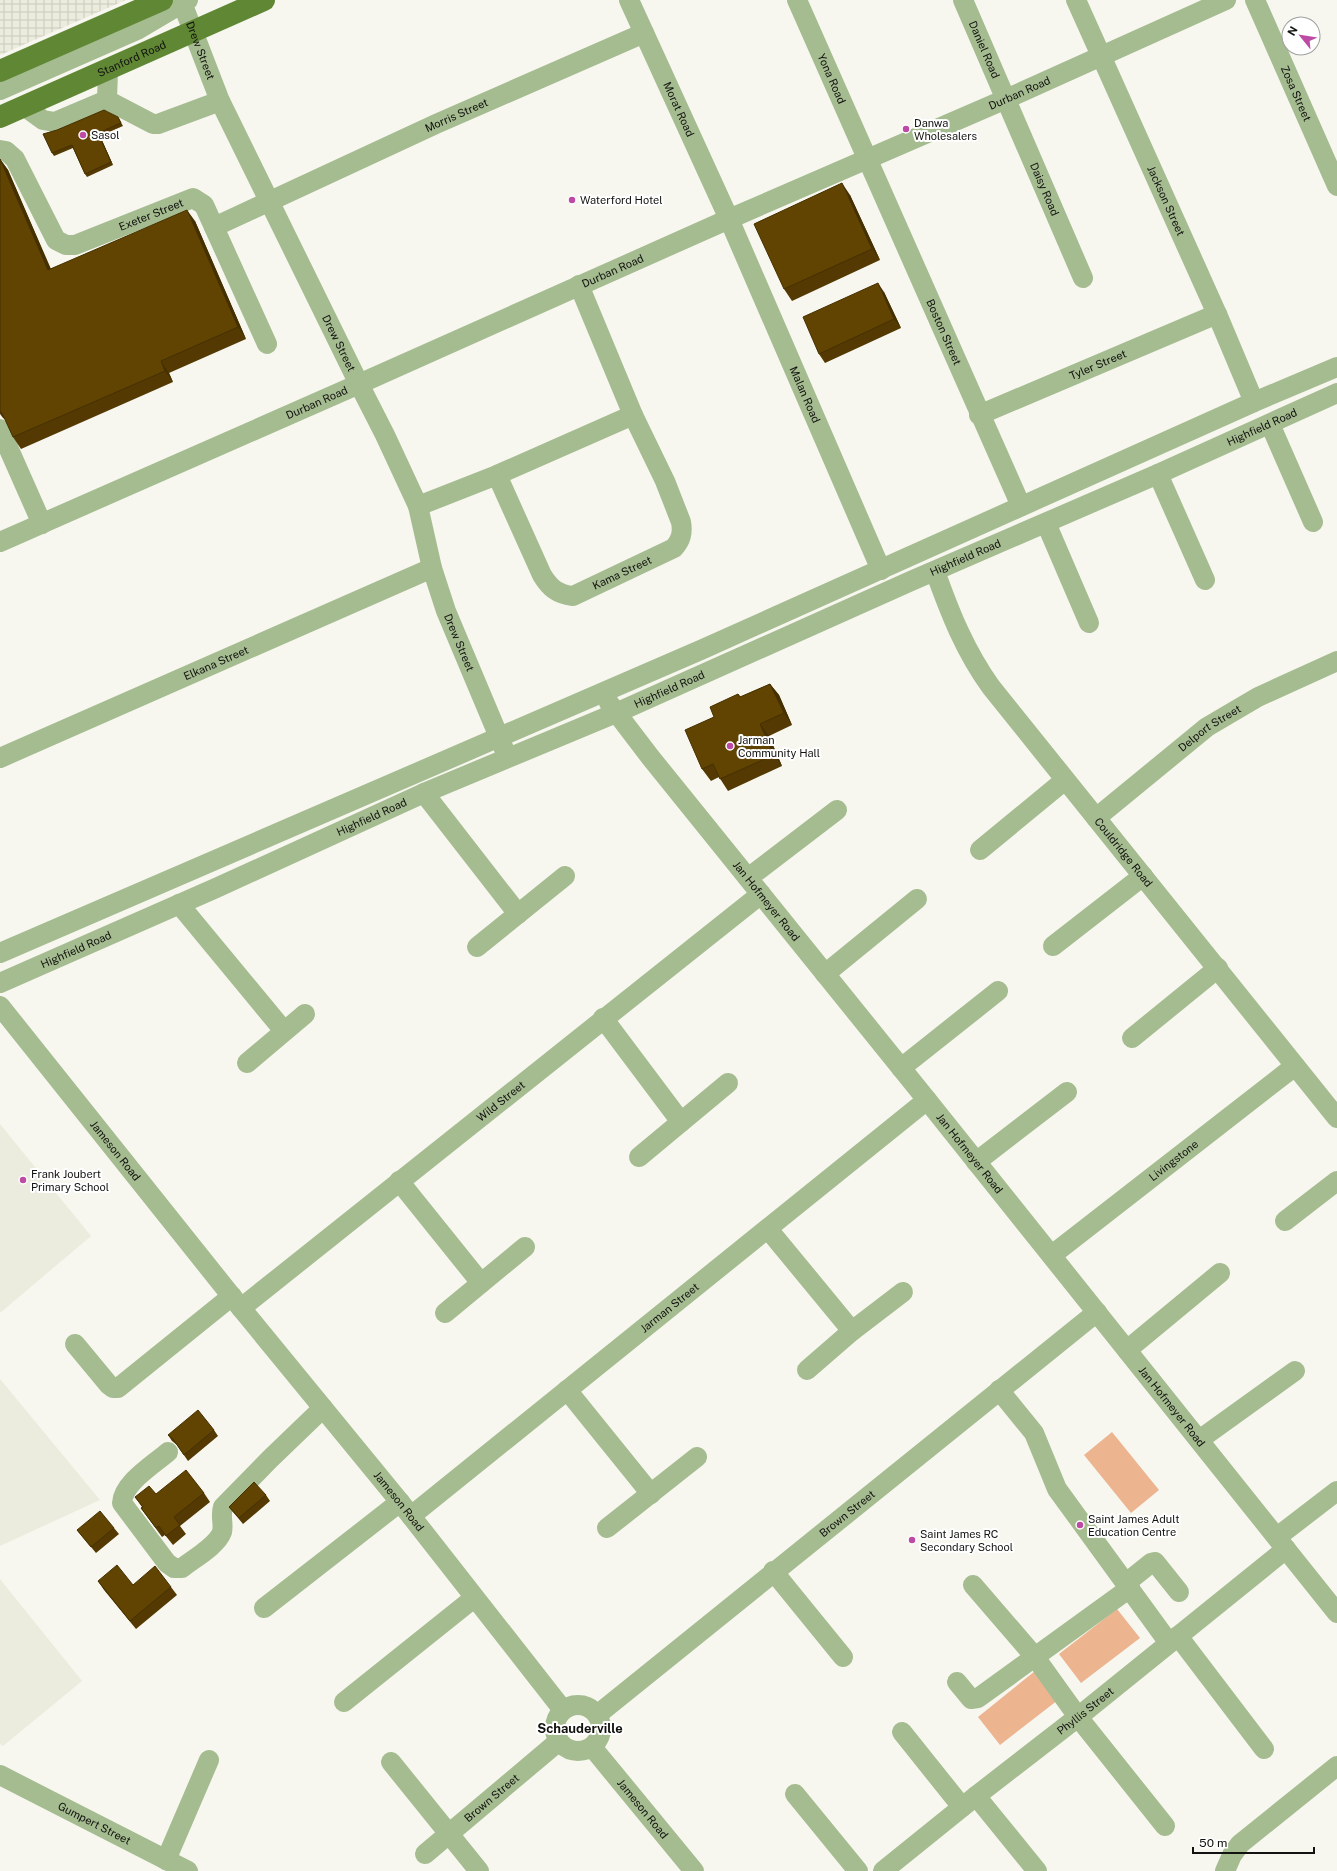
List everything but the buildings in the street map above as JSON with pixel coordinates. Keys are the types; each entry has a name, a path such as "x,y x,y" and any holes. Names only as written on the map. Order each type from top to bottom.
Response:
{"main road":[{"name":"Stanford Road","path":"0,117 108,70 191,27 264,0"},
{"path":"0,71 178,1"}],"street":[{"path":"0,107 191,27 237,0"},
{"name":"Morat Road","path":"630,0 729,219"},
{"name":"Yona Road","path":"796,0 867,158"},
{"name":"Daniel Road","path":"963,0 1006,99"},
{"name":"Jackson Street","path":"1076,0 1217,314 1254,402"},
{"name":"Zosa Street","path":"1255,0 1337,186"},
{"path":"0,90 139,29 178,1"},
{"name":"Drew Street","path":"178,1 191,27 220,101 385,434 418,506 432,568 446,611 508,759"},
{"name":"Durban Road","path":"0,542 867,158 1102,57 1217,2"},
{"name":"Morris Street","path":"214,227 436,124 644,33"},
{"path":"107,100 108,70"},
{"name":"Daisy Road","path":"1006,99 1083,278"},
{"path":"107,100 153,124 158,124 220,101"},
{"path":"25,106 43,120 55,122 107,100"},
{"name":"Exeter Street","path":"0,150 6,151 15,159 56,240 66,245 75,245 193,198 204,205 267,344"},
{"name":"Boston Street","path":"867,158 979,415 1021,506"},
{"name":"Malan Road","path":"729,219 881,570"},
{"name":"Kama Street","path":"497,475 546,581 556,592 562,594 573,596 674,548 681,536 682,522 665,481 633,415 579,285"},
{"name":"Tyler Street","path":"979,415 1217,314"},
{"name":"Highfield Road","path":"0,953 499,738 881,570 1254,402 1337,367"},
{"name":"Highfield Road","path":"0,983 424,793 616,713 1337,394"},
{"path":"418,506 497,475 633,415"},
{"path":"1270,424 1313,522"},
{"path":"0,429 42,524"},
{"path":"1158,474 1205,580"},
{"path":"1046,523 1089,623"},
{"name":"Elkana Street","path":"0,758 432,568"},
{"name":"Couldridge Road","path":"935,571 959,633 980,673 1337,1118"},
{"name":"Delport Street","path":"1096,818 1207,727 1258,697 1337,661"},
{"name":"Jan Hofmeyer Road","path":"602,692 616,713 1052,1255 1337,1613"},
{"path":"980,850 1065,780"},
{"path":"424,793 518,914"},
{"path":"748,878 837,810"},
{"path":"477,947 565,876"},
{"path":"1053,946 1143,876"},
{"name":"Wild Street","path":"236,1302 399,1181 761,894"},
{"path":"825,974 917,899"},
{"path":"179,904 284,1031"},
{"path":"1132,1038 1218,968"},
{"path":"901,1068 998,991"},
{"name":"Jameson Road","path":"0,1006 236,1302 406,1509 563,1710"},
{"path":"247,1063 305,1014"},
{"path":"603,1018 681,1122"},
{"name":"Livingstone","path":"1052,1255 1295,1066"},
{"path":"639,1157 728,1084"},
{"path":"976,1162 1067,1092"},
{"name":"Jarman Street","path":"264,1608 406,1509 567,1390 927,1100"},
{"path":"399,1181 481,1283"},
{"path":"1286,1221 1337,1181"},
{"path":"768,1229 852,1331"},
{"path":"445,1313 525,1247"},
{"path":"1127,1350 1220,1273"},
{"path":"807,1370 852,1331 903,1292"},
{"path":"75,1344 109,1385 113,1388 118,1388 236,1302"},
{"name":"Brown Street","path":"597,1715 1097,1312"},
{"path":"1199,1440 1295,1371"},
{"path":"567,1390 651,1494"},
{"path":"999,1390 1029,1425 1038,1441 1057,1489 1128,1585 1264,1749"},
{"path":"168,1452 128,1487 123,1495 122,1503 167,1563 174,1568 182,1568 215,1542 222,1532 221,1515 223,1507 323,1408"},
{"path":"607,1528 697,1457"},
{"name":"Phyllis Street","path":"883,1871 1174,1639 1337,1491"},
{"path":"957,1682 971,1699 975,1699 1035,1657 1128,1585 1151,1563 1155,1562 1179,1592"},
{"path":"774,1571 843,1657"},
{"path":"973,1585 1035,1657 1078,1717 1165,1826"},
{"path":"344,1702 474,1598"},
{"path":"577,1705 592,1709 597,1715 600,1721 600,1735 592,1747 585,1750 570,1750 559,1741 556,1735 556,1722 563,1710 569,1706 577,1705"},
{"path":"902,1732 1037,1871"},
{"name":"Brown Street","path":"425,1854 559,1741"},
{"name":"Jameson Road","path":"592,1747 694,1871"},
{"path":"166,1860 209,1760"},
{"path":"391,1762 479,1871"},
{"path":"1226,1871 1232,1856 1240,1844 1337,1766"},
{"name":"Gumpert Street","path":"0,1775 188,1871"},
{"path":"795,1794 858,1871"}],"shaded area":[{"path":"0,0 126,0 0,55"},
{"name":"Frank Joubert Primary School","path":"0,1124 91,1236 0,1313"},
{"path":"0,1379 100,1500 0,1546"},
{"path":"1112,1432 1159,1490 1131,1513 1084,1455"},
{"path":"0,1579 82,1681 3,1746 0,1744"},
{"path":"1117,1609 1140,1638 1081,1683 1059,1654"},
{"path":"1035,1671 1058,1700 1000,1745 978,1717"}],"place":[{"name":"Danwa Wholesalers","path":"906,129"},
{"name":"Sasol","path":"83,135"},
{"name":"Waterford Hotel","path":"572,200"},
{"name":"Jarman Community Hall","path":"730,746"},
{"name":"Frank Joubert Primary School","path":"23,1180"},
{"name":"Saint James Adult Education Centre","path":"1080,1525"},
{"name":"Saint James RC Secondary School","path":"912,1540"}],"district":[{"name":"Schauderville","path":"580,1728"}]}
